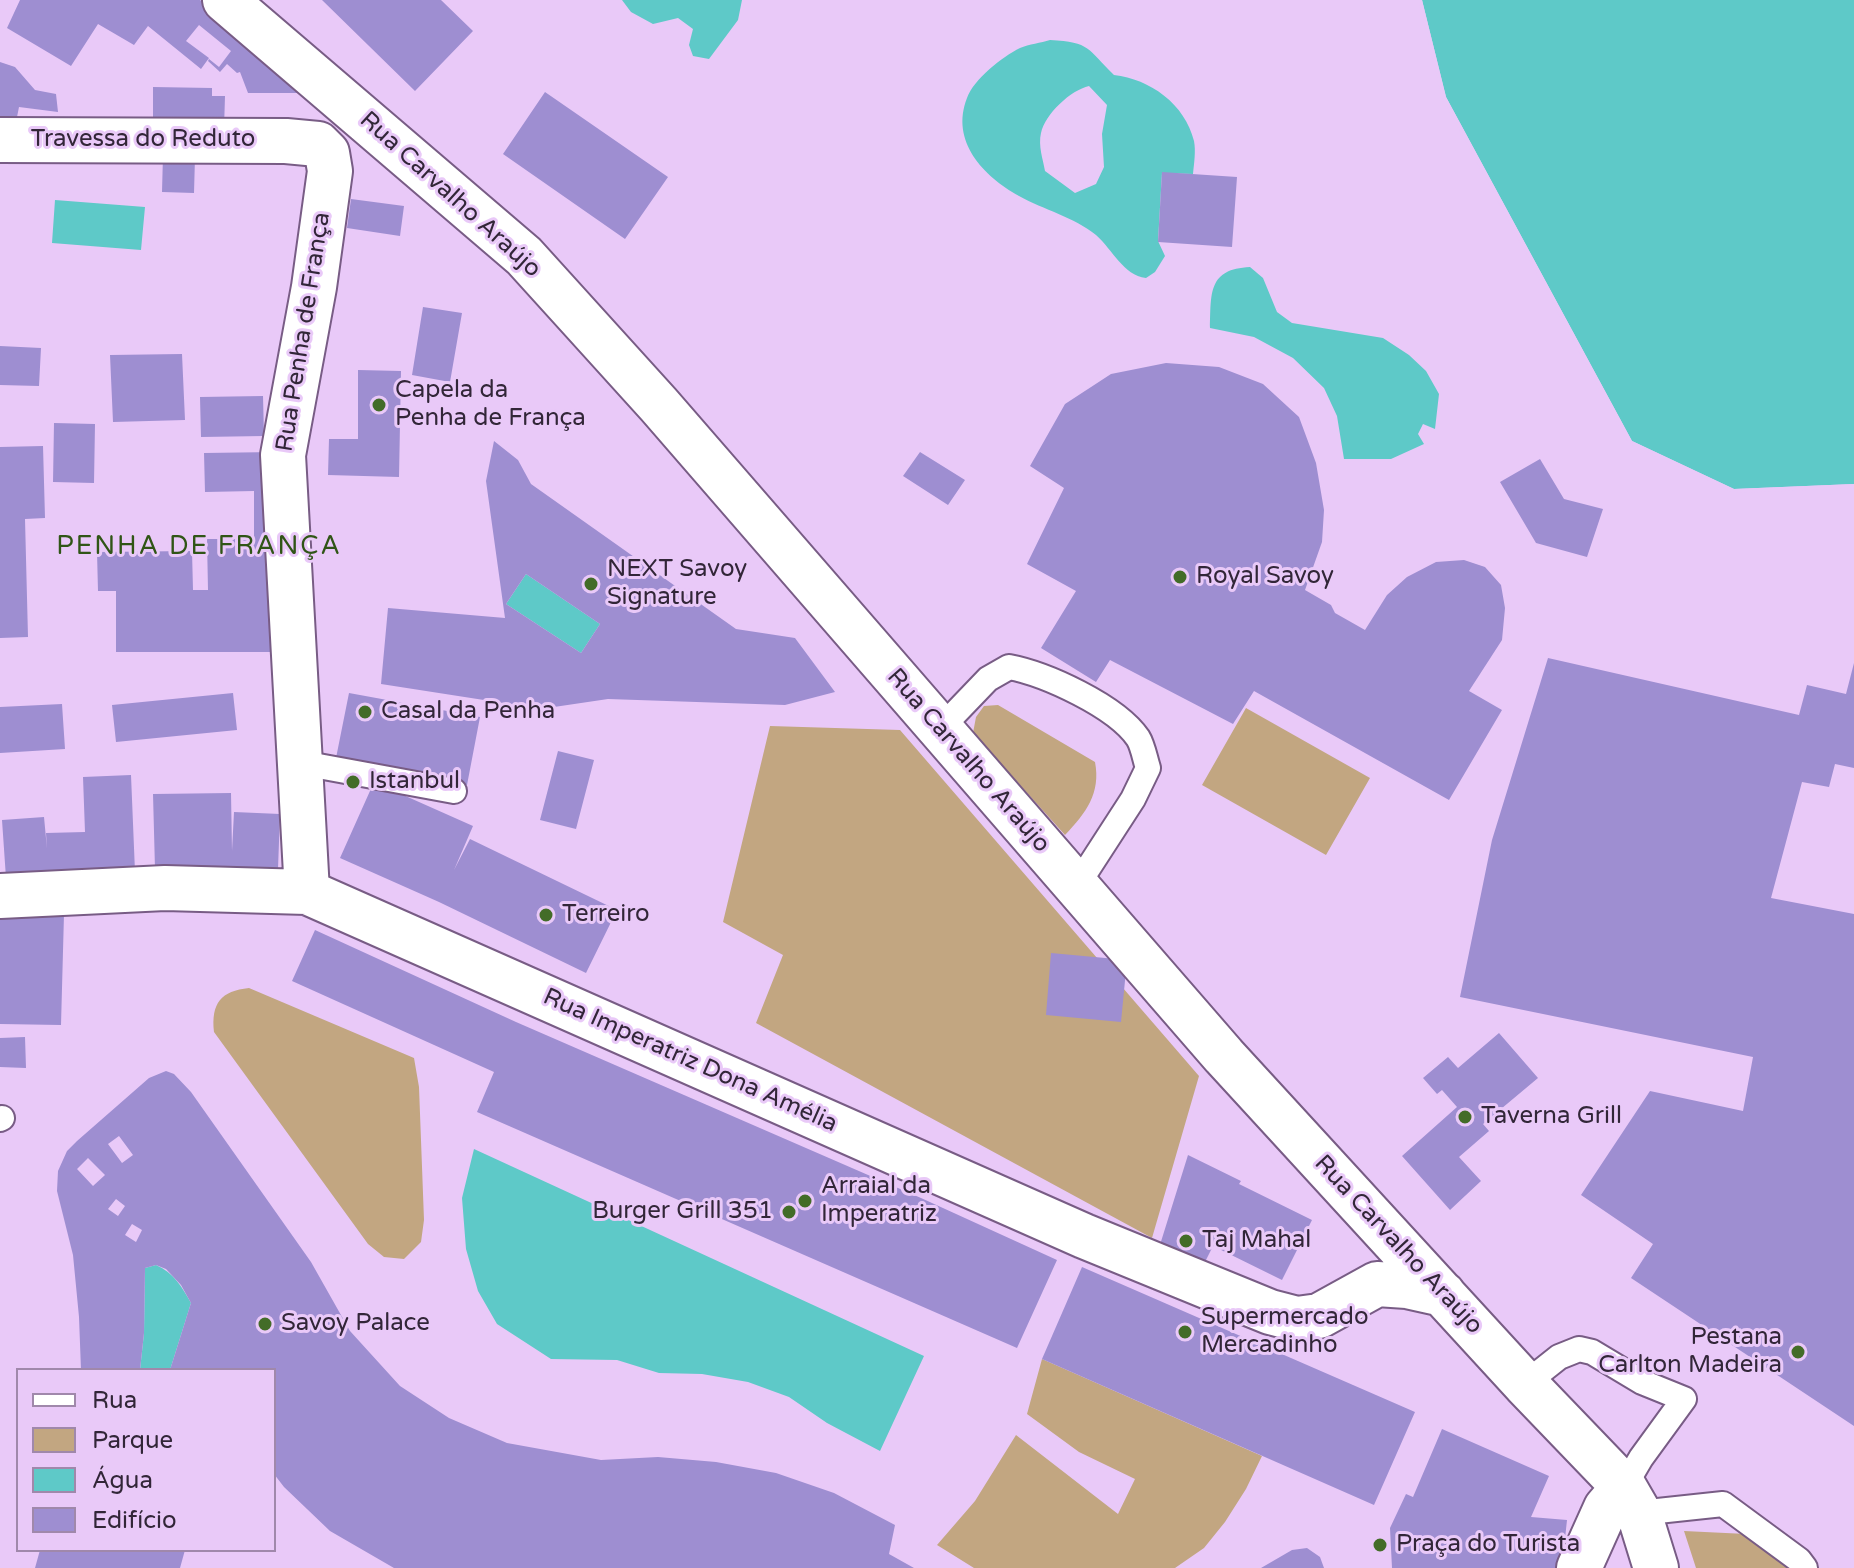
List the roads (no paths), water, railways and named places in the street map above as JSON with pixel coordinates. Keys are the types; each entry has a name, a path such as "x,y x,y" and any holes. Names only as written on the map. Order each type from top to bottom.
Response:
{"street":[{"name":"Rua Carvalho Araújo","path":"225,0 524,256 659,405 1224,1056 1631,1500 1656,1568"},
{"name":"Travessa do Reduto","path":"0,140 286,141"},
{"name":"Rua Penha de França","path":"286,141 318,144 327,153 330,171 314,287 283,455 307,892"},
{"name":"Rua Imperatriz Dona Amélia","path":"0,896 165,888 307,892 1070,1230 1270,1312 1297,1319 1319,1316 1377,1284 1407,1286 1443,1294"},
{"path":"1356,1294 1367,1276 1374,1251 1372,1232 1361,1206"},
{"path":"1579,1568 1603,1514 1631,1500"}],"lane":[{"path":"940,729 988,679 1009,667 1035,673 1077,694 1113,715 1139,739 1148,768 1133,799 1076,887"},
{"path":"302,763 454,791"},
{"path":"1525,1384 1559,1357 1579,1349 1592,1352 1642,1382 1684,1399 1641,1458 1631,1500 1723,1504 1799,1560 1805,1568"}],"water":[{"path":"622,0 742,0 738,20 709,59 693,56 689,45 693,29 678,18 653,24 631,12"},
{"path":"1422,0 1854,0 1854,484 1734,489 1632,441 1446,97"},
{"path":"1050,40 1081,45 1114,75 1153,88 1174,105 1189,128 1195,145 1193,174 1162,173 1158,241 1165,256 1155,272 1146,278 1131,272 1087,229 1006,188 982,168 966,143 963,114 967,98 976,83 1013,52","holes":["1089,86 1107,105 1102,134 1104,167 1096,184 1075,193 1045,171 1040,143 1043,126 1060,104 1082,88"]},
{"path":"55,200 145,207 141,250 52,243"},
{"path":"1250,267 1263,278 1277,312 1292,323 1383,338 1426,371 1439,394 1435,429 1423,424 1418,434 1424,444 1391,459 1344,459 1337,416 1324,388 1293,358 1254,337 1210,328 1212,294 1219,278 1226,272"},
{"path":"526,574 600,624 581,653 506,604"},
{"path":"474,1149 924,1356 880,1451 827,1423 789,1397 748,1382 702,1374 659,1373 617,1360 551,1359 497,1324 478,1291 466,1249 462,1198"},
{"path":"156,1265 173,1276 191,1303 171,1368 140,1368 145,1268"}],"place":[{"name":"Capela da Penha de França","path":"379,405"},
{"name":"Royal Savoy","path":"1180,577"},
{"name":"NEXT Savoy Signature","path":"591,584"},
{"name":"Casal da Penha","path":"365,712"},
{"name":"Istanbul","path":"353,782"},
{"name":"Terreiro","path":"546,915"},
{"name":"Taverna Grill","path":"1465,1117"},
{"name":"Arraial da Imperatriz","path":"805,1201"},
{"name":"Burger Grill 351","path":"789,1212"},
{"name":"Taj Mahal","path":"1186,1241"},
{"name":"Savoy Palace","path":"265,1324"},
{"name":"Supermercado Mercadinho","path":"1185,1332"},
{"name":"Pestana Carlton Madeira","path":"1798,1352"},
{"name":"Praça do Turista","path":"1380,1545"}],"district":[{"name":"PENHA DE FRANÇA","path":"199,547"}]}
